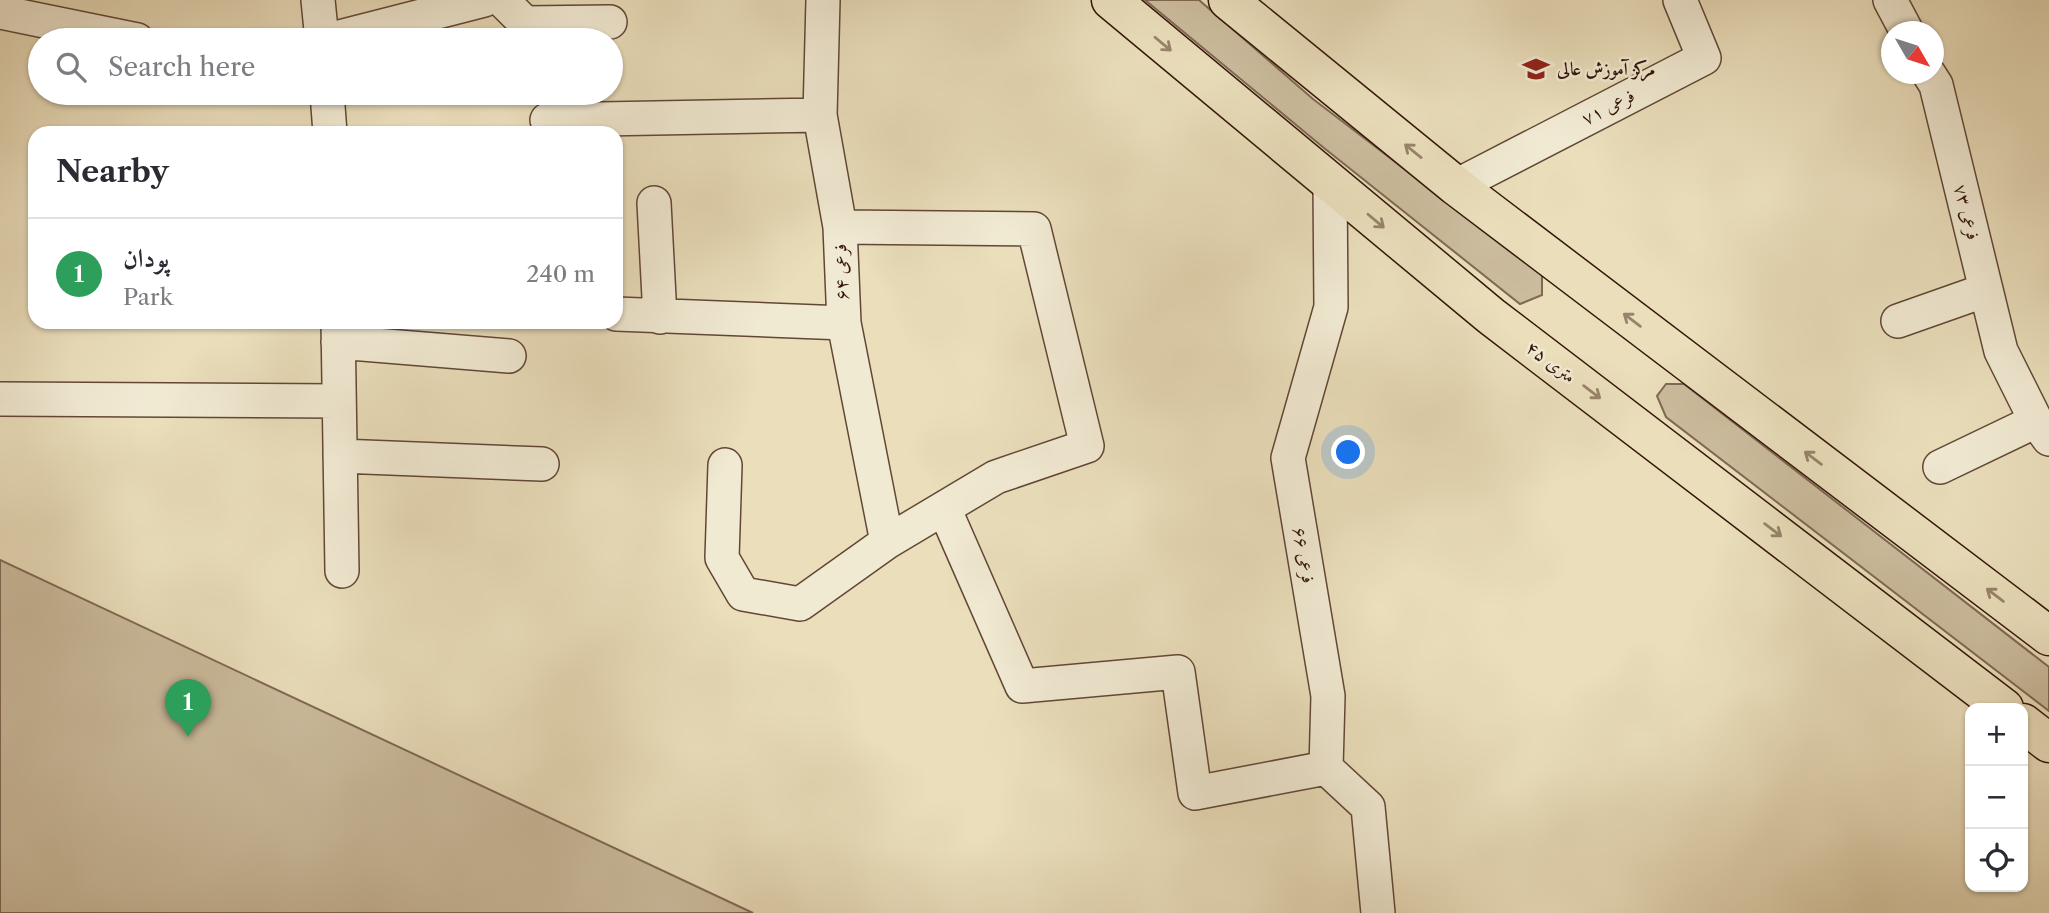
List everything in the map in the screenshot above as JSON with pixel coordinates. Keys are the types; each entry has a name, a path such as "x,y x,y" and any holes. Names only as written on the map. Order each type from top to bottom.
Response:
{"main road":[{"name":"۴۵ متری","path":"1111,0 1490,316 1997,703"},
{"path":"1228,0 1456,186 2049,636"},
{"path":"2028,727 2049,743"}],"street":[{"path":"318,0 323,28"},
{"path":"373,28 484,0"},
{"path":"502,0 525,23 610,22"},
{"name":"فرعی ۶۴","path":"823,0 820,115 840,227 844,323 887,542"},
{"name":"فرعی ۷۱","path":"1456,186 1704,58 1680,0"},
{"path":"1890,0 1901,21"},
{"path":"0,12 78,28"},
{"name":"فرعی ۷۳","path":"1935,84 2001,351 2042,430"},
{"path":"328,105 329,126"},
{"path":"547,120 820,115"},
{"name":"فرعی ۶۶","path":"1326,768 1328,696 1287,458 1331,307 1330,183"},
{"path":"654,203 660,317"},
{"path":"725,465 722,558 743,594 800,604 887,542 996,477 1087,446 1034,229 840,227"},
{"path":"1898,321 1986,290"},
{"path":"623,314 844,323"},
{"path":"342,570 338,332 509,356"},
{"path":"0,399 339,401"},
{"path":"1940,467 2042,430"},
{"path":"340,456 542,464"},
{"path":"944,508 1022,686 1178,671 1195,793 1326,768 1368,807 1378,913"}],"shaded area":[{"path":"1145,0 1199,0 1313,99 1542,274 1542,295 1520,304 1324,148"},
{"path":"1666,384 1684,384 2049,667 2049,711 1666,417 1657,396"},
{"path":"0,560 753,913 0,913"}],"place":[{"name":"مرکز آموزش عالی","path":"1536,69"},
{"name":"پودان","path":"188,737"}]}
